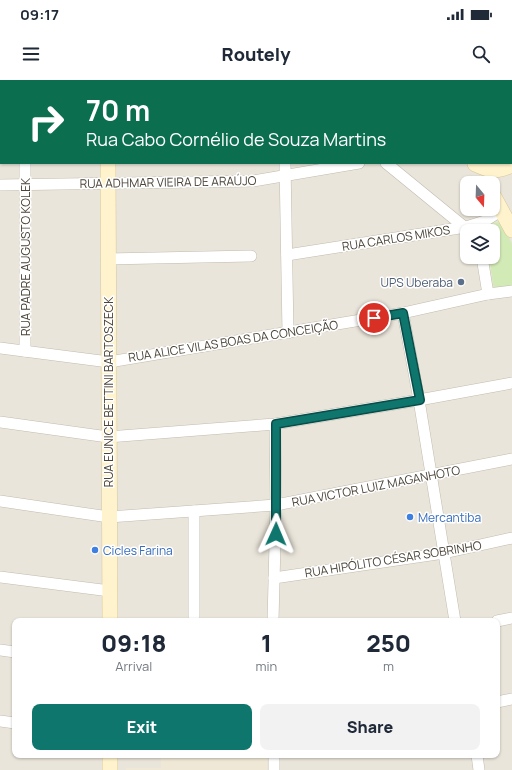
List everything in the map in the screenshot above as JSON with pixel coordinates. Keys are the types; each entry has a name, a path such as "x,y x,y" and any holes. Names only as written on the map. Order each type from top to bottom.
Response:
{"street":[{"name":"RUA PADRE AUGUSTO KOLEK","path":"25,164 25,351"},
{"name":"RUA EUNICE BETTINI BARTOSZECK","path":"108,164 107,259 110,618"},
{"path":"285,164 288,333"},
{"name":"RUA ADHMAR VIEIRA DE ARAÚJO","path":"0,185 253,182 354,164"},
{"path":"387,164 462,224"},
{"path":"476,164 482,176"},
{"path":"477,164 487,170 500,170 512,165"},
{"path":"500,207 512,230"},
{"name":"RUA CARLOS MIKOS","path":"486,224 502,210"},
{"name":"RUA CARLOS MIKOS","path":"287,255 460,230"},
{"path":"107,259 251,256"},
{"path":"483,264 488,294"},
{"name":"RUA ALICE VILAS BOAS DA CONCEIÇÃO","path":"0,348 109,362 403,313 488,294 512,291"},
{"path":"403,313 420,400 455,618"},
{"path":"0,422 108,437 276,424 512,383"},
{"path":"273,618 276,505 276,424"},
{"name":"RUA VICTOR LUIZ MAGANHOTO","path":"0,501 109,517 276,505 512,459"},
{"path":"194,511 194,618"},
{"name":"RUA HIPÓLITO CÉSAR SOBRINHO","path":"274,578 444,553 512,538"},
{"path":"0,577 110,592"},
{"path":"500,620 512,618"},
{"path":"0,650 12,652"},
{"path":"500,701 512,699"},
{"path":"0,721 12,723"},
{"path":"110,758 110,770"},
{"path":"274,758 274,770"},
{"path":"477,758 479,770"}],"shaded area":[{"path":"0,164 512,164 512,770 0,770"},
{"path":"161,758 267,758 267,770 126,770 126,768 161,768"}],"green space":[{"path":"501,222 512,244 512,287 494,290 490,264 500,264 500,224 491,224"}],"place":[{"name":"UPS Uberaba","path":"461,282"},
{"name":"Mercantiba","path":"410,517"},
{"name":"Cicles Farina","path":"95,550"}],"route":[{"path":"276,534 276,424 420,400 403,313 374,318"}]}
